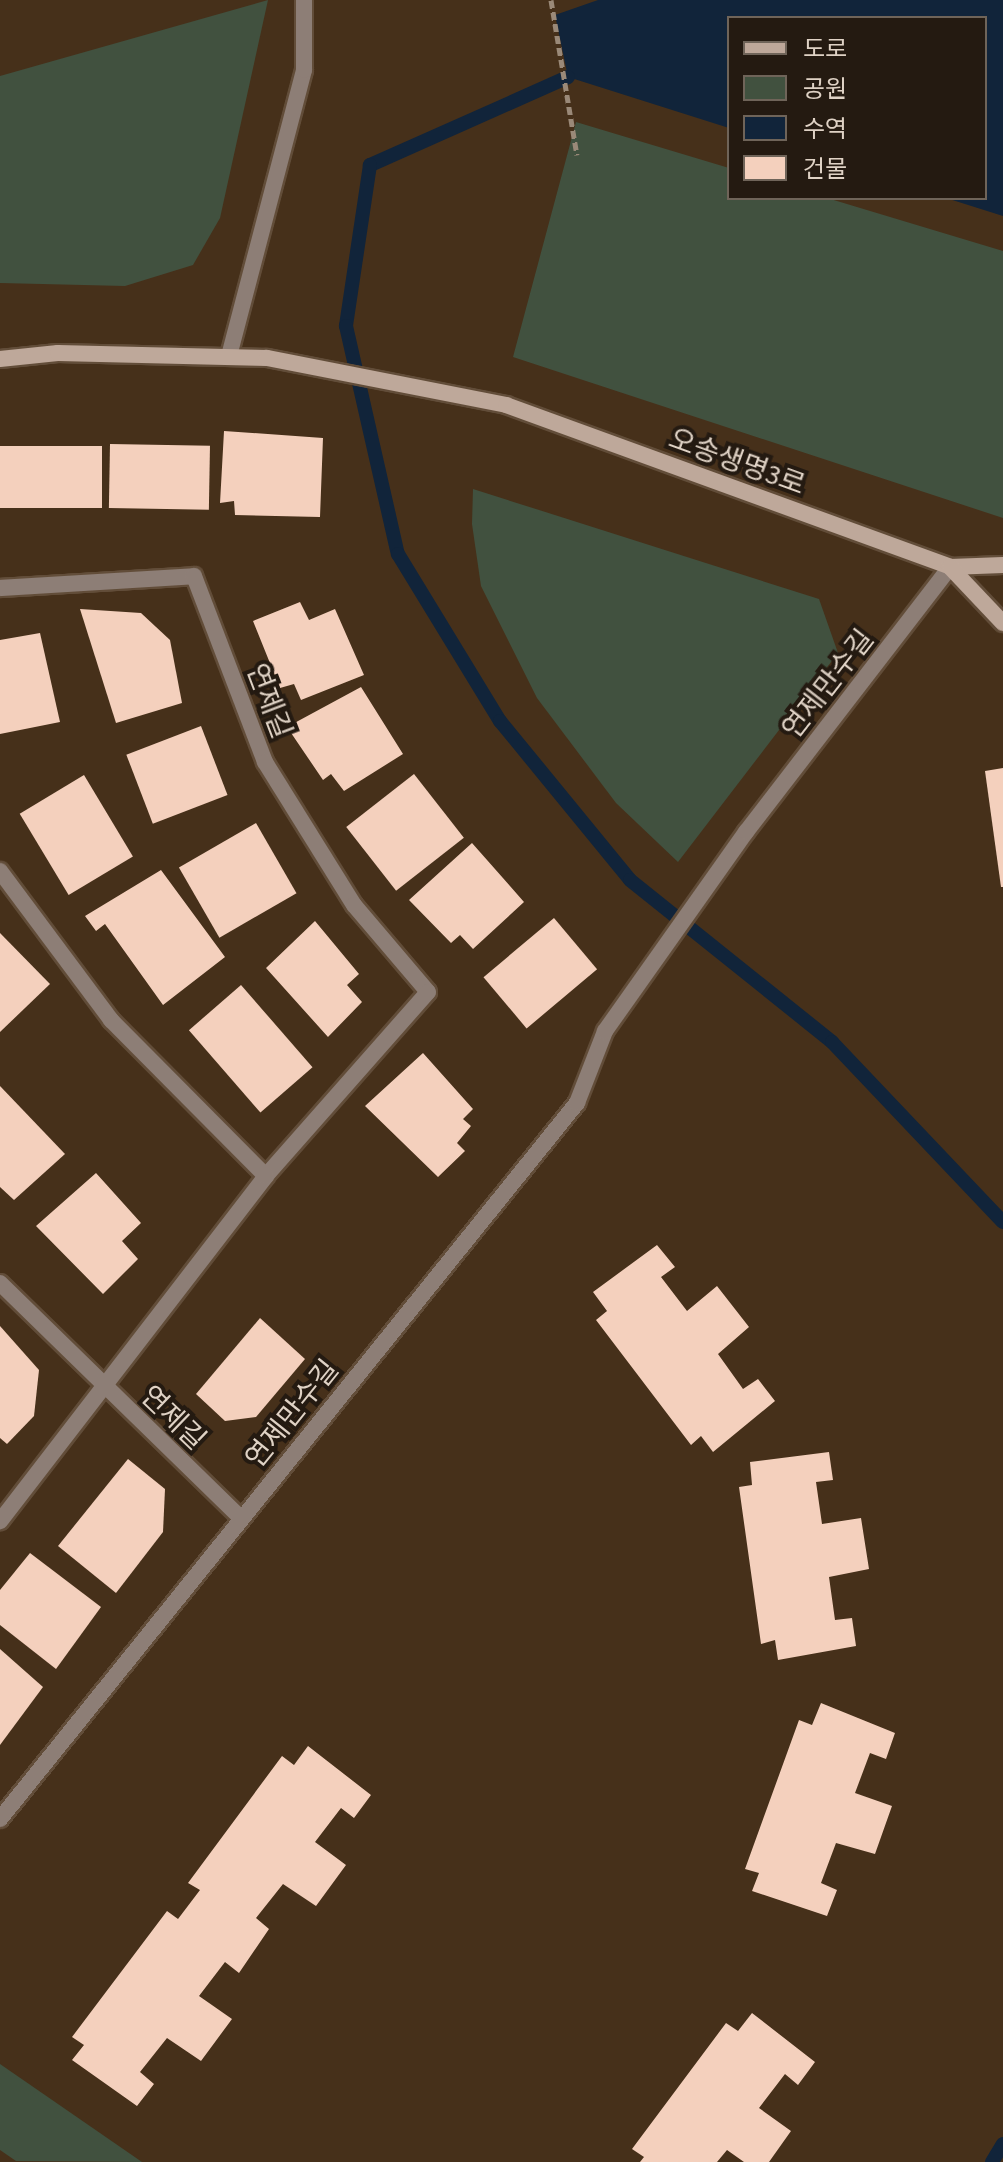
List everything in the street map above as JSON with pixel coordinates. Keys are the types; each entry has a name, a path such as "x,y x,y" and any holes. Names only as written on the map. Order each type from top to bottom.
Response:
{"street":[{"path":"0,359 58,353 229,356 304,70 304,0"},
{"name":"오송생명3로","path":"229,356 267,358 506,405 950,567 1003,565"},
{"name":"오송생명3로","path":"950,567 1003,623"},
{"name":"연제만수길","path":"0,1819 577,1103 605,1031 746,832 950,567"},
{"name":"연제길","path":"0,588 194,576 265,762 354,905 428,992 266,1176 0,1522"},
{"path":"0,871 111,1020 266,1176"},
{"name":"연제길","path":"0,1283 104,1388 241,1518"}],"path":[{"path":"551,0 577,155"}],"green space":[{"path":"268,0 220,218 193,265 125,286 0,283 0,76"},
{"path":"576,122 727,167 727,200 834,200 1003,251 1003,518 513,357"},
{"path":"473,489 819,599 838,653 678,862 616,803 537,698 481,586 472,524"},
{"path":"0,2064 142,2162 16,2161 0,2150"}],"water":[{"path":"598,0 1003,0 1003,216 952,200 987,200 987,16 727,16 727,127 568,77 555,15"}],"building":[{"path":"224,431 323,438 320,517 235,515 234,501 220,503"},
{"path":"110,444 210,446 209,510 109,508"},
{"path":"0,446 102,446 102,508 0,508"},
{"path":"300,602 309,620 335,609 364,675 301,700 294,684 280,688 253,621"},
{"path":"80,609 141,613 170,640 182,703 116,723"},
{"path":"40,633 60,722 0,734 0,640"},
{"path":"361,687 403,754 344,791 331,774 323,780 287,727"},
{"path":"201,726 228,795 153,824 126,755"},
{"path":"1003,768 1003,887 1001,887 985,771"},
{"path":"414,774 464,838 396,891 346,827"},
{"path":"84,775 133,856 69,895 20,814"},
{"path":"256,823 296,893 219,938 179,868"},
{"path":"472,843 524,902 473,949 460,935 451,943 409,900"},
{"path":"161,870 225,957 163,1005 105,924 96,931 85,916"},
{"path":"554,918 597,969 527,1028 484,977"},
{"path":"315,921 359,974 347,985 362,1002 328,1037 266,968"},
{"path":"0,933 50,984 0,1032"},
{"path":"241,985 313,1067 260,1113 189,1030"},
{"path":"423,1053 473,1109 463,1119 471,1126 457,1143 465,1151 438,1177 365,1106"},
{"path":"0,1086 65,1154 14,1200 0,1187"},
{"path":"96,1173 141,1223 122,1241 138,1259 103,1294 36,1226"},
{"path":"657,1245 675,1267 661,1277 687,1311 717,1286 749,1327 718,1354 743,1389 758,1379 775,1401 713,1452 701,1436 691,1445 596,1320 607,1311 593,1292"},
{"path":"260,1318 305,1359 256,1417 225,1421 196,1394"},
{"path":"0,1326 39,1370 34,1416 7,1444 0,1438"},
{"path":"829,1452 833,1480 816,1482 822,1524 861,1518 869,1569 829,1577 835,1620 852,1618 856,1646 778,1660 775,1640 761,1644 739,1487 752,1485 750,1462"},
{"path":"128,1459 165,1489 163,1532 116,1593 58,1546"},
{"path":"30,1553 101,1607 56,1669 0,1625 0,1590"},
{"path":"0,1649 43,1687 0,1745"},
{"path":"821,1703 895,1733 886,1759 870,1753 855,1793 892,1806 875,1854 836,1843 821,1883 837,1890 827,1916 752,1891 759,1873 745,1869 799,1720 812,1725"},
{"path":"308,1746 371,1795 354,1818 341,1808 315,1842 346,1865 316,1906 283,1884 256,1918 269,1929 239,1973 225,1962 199,1996 232,2019 201,2061 167,2038 140,2072 154,2084 137,2106 72,2060 84,2045 72,2037 167,1911 178,1919 200,1890 188,1883 282,1756 294,1765"},
{"path":"752,2013 815,2062 798,2085 785,2074 759,2108 791,2131 769,2162 744,2162 727,2150 717,2162 640,2162 644,2157 632,2149 726,2023 738,2031"}],"waterway":[{"path":"568,77 370,165 346,326 398,554 500,721 630,880 832,1042 1003,1222"},
{"path":"992,2162 1003,2144"}]}
